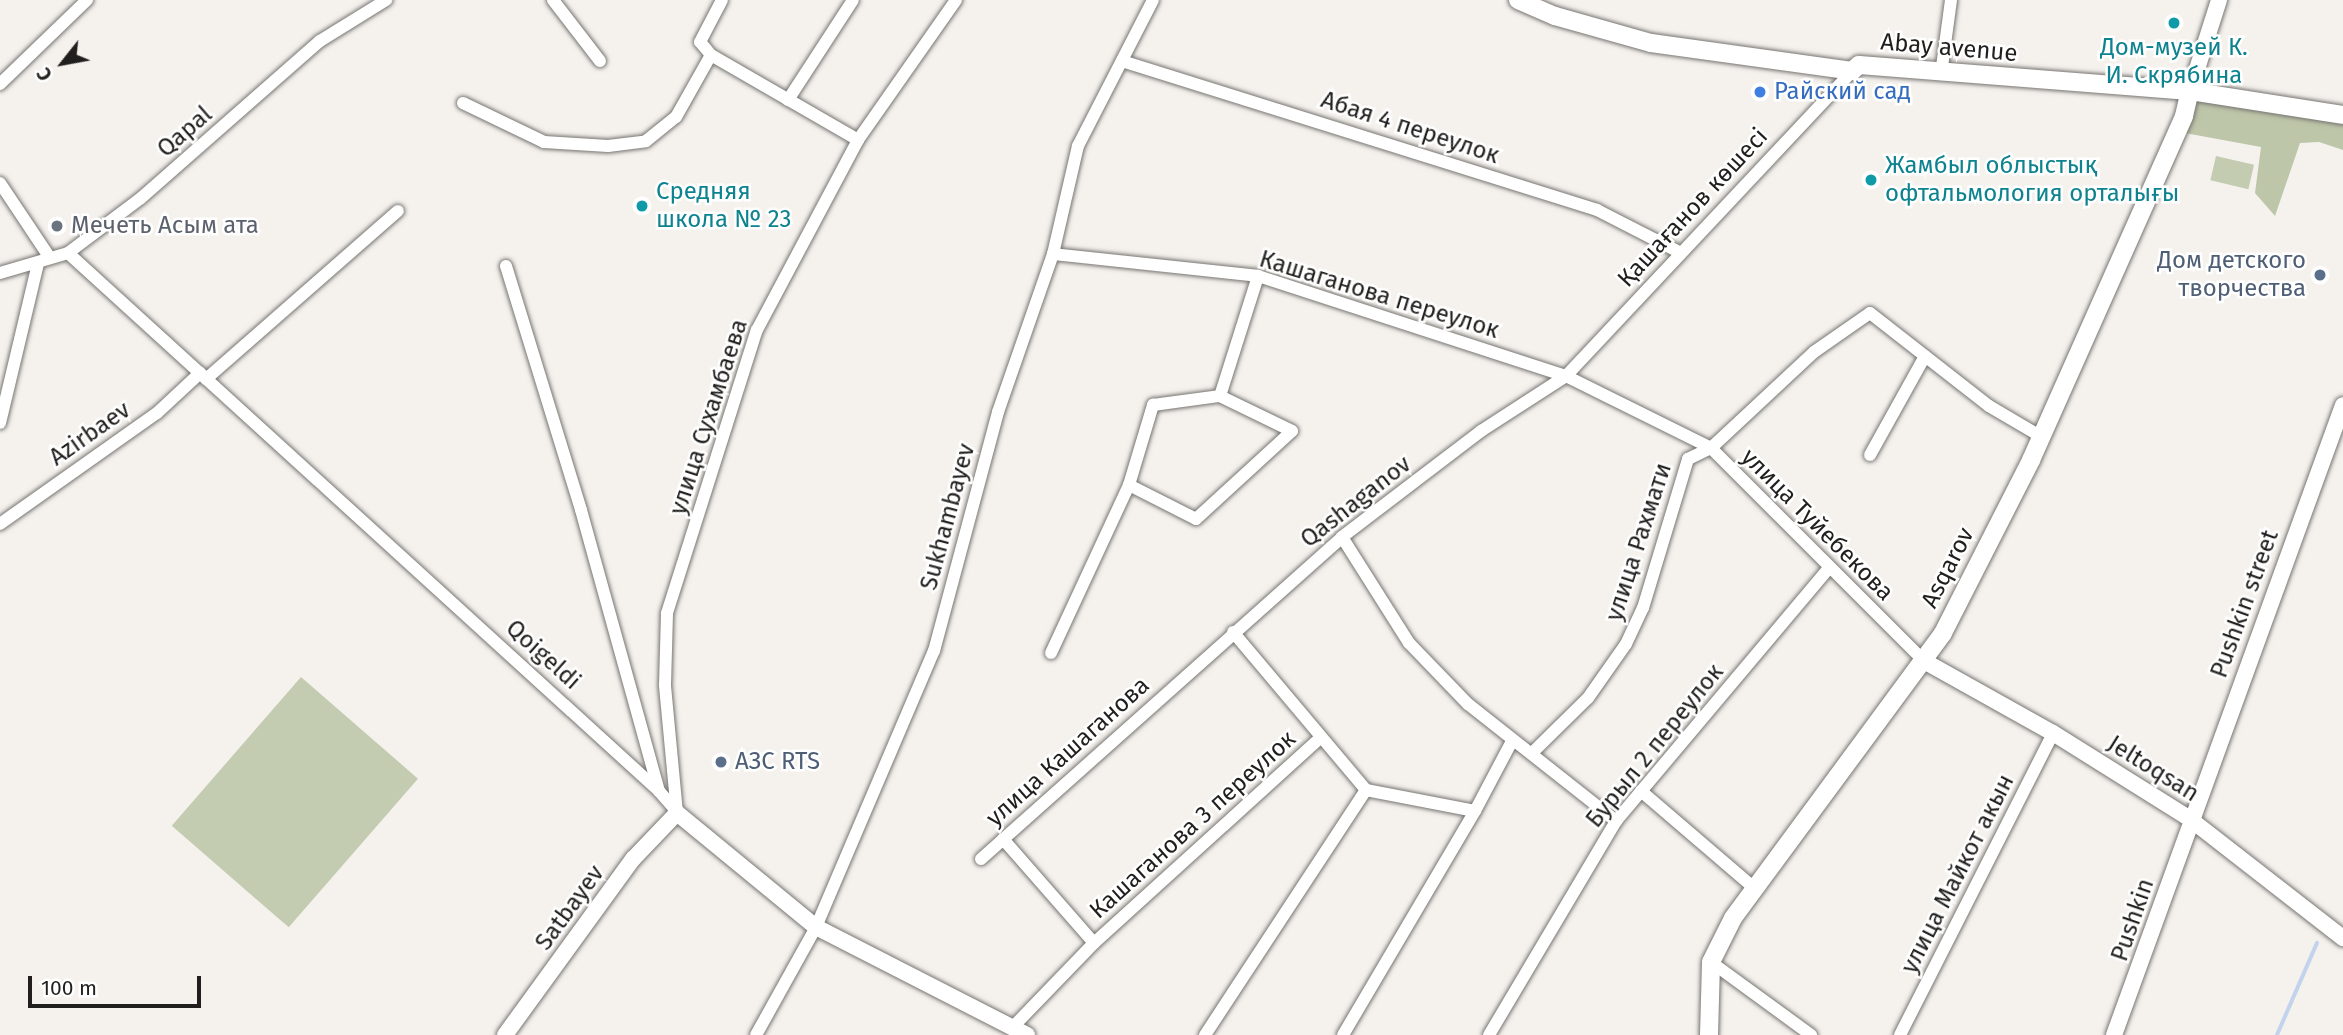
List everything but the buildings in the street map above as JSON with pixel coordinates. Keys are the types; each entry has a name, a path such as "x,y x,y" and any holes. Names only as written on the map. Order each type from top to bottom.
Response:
{"main road":[{"name":"Abay avenue","path":"1518,0 1555,16 1650,43 1852,71 1859,65 1941,74 2190,91 2343,115"},
{"name":"Asqarov","path":"1709,1035 1711,962 1754,888 1943,633 2040,436 2184,116 2190,91"}],"street":[{"path":"0,84 87,0"},
{"name":"Qapal","path":"0,272 68,253 141,198 320,41 386,0"},
{"path":"553,0 600,61"},
{"path":"722,0 700,42 711,55 858,140"},
{"path":"788,100 853,0"},
{"name":"улица Сухамбаева","path":"677,813 665,685 667,613 757,330 858,140 956,0"},
{"name":"Sukhambayev","path":"756,1035 816,927 934,650 1002,399 1052,254 1078,146 1153,0"},
{"path":"1941,74 1951,0"},
{"path":"2190,91 2219,0"},
{"path":"463,103 544,142 608,146 646,141 676,117 711,55"},
{"name":"Абая 4 переулок","path":"1122,61 1597,211 1679,252"},
{"name":"Қашағанов көшесі","path":"1566,376 1679,252 1852,71"},
{"path":"0,183 44,261 0,423"},
{"name":"Azirbaev","path":"0,523 158,412 398,211"},
{"name":"Qoigeldi","path":"68,253 659,791 677,813 816,927 1019,1031"},
{"name":"Кашаганова переулок","path":"1052,254 1258,276 1566,376"},
{"path":"506,266 581,510 659,791"},
{"path":"1220,396 1258,276"},
{"name":"улица Туйебекова","path":"1711,448 1814,352 1870,313 1989,406 2040,436"},
{"path":"1870,455 1925,356"},
{"name":"улица Туйебекова","path":"1566,376 1711,448 1924,661"},
{"name":"Qashaganov","path":"1183,676 1342,537 1481,431 1566,376"},
{"path":"1051,653 1129,485 1153,405 1220,396 1292,430 1196,519 1129,485"},
{"name":"Pushkin street","path":"2190,819 2343,405"},
{"name":"улица Рахмати","path":"1532,753 1588,698 1626,644 1643,608 1688,459 1711,448"},
{"path":"1342,537 1409,643 1468,704 1616,821"},
{"name":"Бурыл 2 переулок","path":"1489,1035 1616,821 1829,568"},
{"name":"Кашаганова 3 переулок","path":"1233,632 1366,790"},
{"name":"Jeltoqsan","path":"1924,661 2053,733 2190,819 2343,938"},
{"name":"улица Кашаганова","path":"981,859 1183,676"},
{"name":"улица Майкот акын","path":"1900,1035 2053,733"},
{"name":"Кашаганова 3 переулок","path":"1019,1031 1094,943 1320,738"},
{"path":"1343,1035 1475,811 1512,741"},
{"path":"1205,1035 1366,790 1475,811"},
{"path":"1642,791 1754,888"},
{"name":"Satbayev","path":"505,1035 633,859 677,813"},
{"name":"Pushkin","path":"2114,1035 2149,949 2190,819"},
{"path":"1003,839 1094,943"},
{"path":"1711,962 1811,1035"}],"green space":[{"path":"2195,84 2343,122 2343,150 2319,142 2300,143 2275,216 2255,193 2261,147 2185,133"},
{"path":"2216,156 2254,165 2248,189 2210,180"},
{"path":"301,677 418,779 289,927 172,826"}],"waterway":[{"path":"2277,1035 2317,943"}],"place":[{"name":"Дом-музей К. И. Скрябина","path":"2174,23"},
{"name":"Райский сад","path":"1760,92"},
{"name":"Жамбыл облыстық офтальмология орталығы","path":"1871,180"},
{"name":"Средняя школа № 23","path":"642,206"},
{"name":"Мечеть Асым ата","path":"57,226"},
{"name":"Дом детского творчества","path":"2320,275"},
{"name":"АЗС RTS","path":"721,762"}]}
